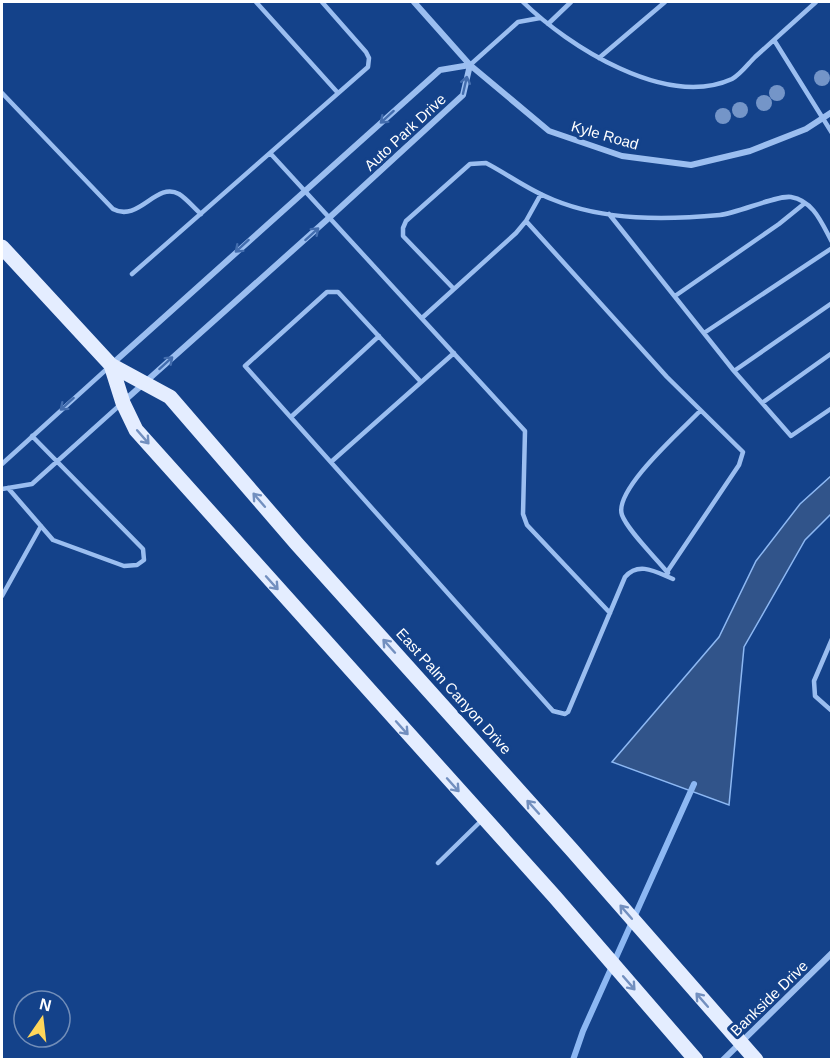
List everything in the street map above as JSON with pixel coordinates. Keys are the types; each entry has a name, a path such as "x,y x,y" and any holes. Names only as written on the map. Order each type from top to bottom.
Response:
{"main road":[{"name":"East Palm Canyon Drive","path":"2,247 111,365 170,397 297,544 756,1059"},
{"name":"East Palm Canyon Drive","path":"111,365 123,403 136,430 555,897 696,1059"}],"street":[{"name":"Kyle Road","path":"414,2 470,65 549,131 622,156 691,165 750,151 806,129 831,112"},
{"name":"Auto Park Drive","path":"111,365 440,70 470,65 463,95 123,403"},
{"name":"Bankside Drive","path":"723,1059 831,953"}],"lane":[{"path":"256,2 338,93"},
{"path":"132,274 368,66 369,58 366,52 322,2"},
{"path":"523,2 548,24 599,58 629,73 671,84 697,86 733,78 816,2"},
{"path":"548,24 571,2"},
{"path":"599,58 665,2"},
{"path":"470,65 519,22 540,18"},
{"path":"774,40 831,133"},
{"path":"2,93 112,209 119,213 128,213 163,192 171,192 178,194 201,214"},
{"path":"270,153 525,431 523,514 527,525 610,613"},
{"path":"454,289 403,236 403,228 406,221 470,164 486,164 541,194 579,209 628,217 687,218 724,215 787,197 817,212 831,242"},
{"path":"422,318 526,221 541,194"},
{"path":"675,296 780,224 805,204"},
{"path":"609,214 734,371 792,436 831,408"},
{"path":"526,221 667,377 743,452 740,465 667,572"},
{"path":"704,333 831,248"},
{"path":"421,382 338,292 327,292 245,366 554,711 565,714 568,712 625,578 636,568 647,568 673,579 634,532 622,515 621,506 629,487 700,411"},
{"path":"734,371 831,303"},
{"path":"291,417 379,336"},
{"path":"331,462 454,353"},
{"path":"762,403 831,353"},
{"path":"2,464 111,365"},
{"path":"2,489 32,484 123,403"},
{"path":"8,488 53,540 124,566 137,565 144,561 143,549 32,436"},
{"path":"2,596 41,526"},
{"path":"831,639 814,681 815,696 831,711"},
{"path":"438,863 483,818"}],"water":[{"path":"831,476 831,514 805,540 744,647 729,805 612,762 719,637 756,561 800,504"}],"waterway":[{"path":"573,1060 583,1031 694,784"}]}
